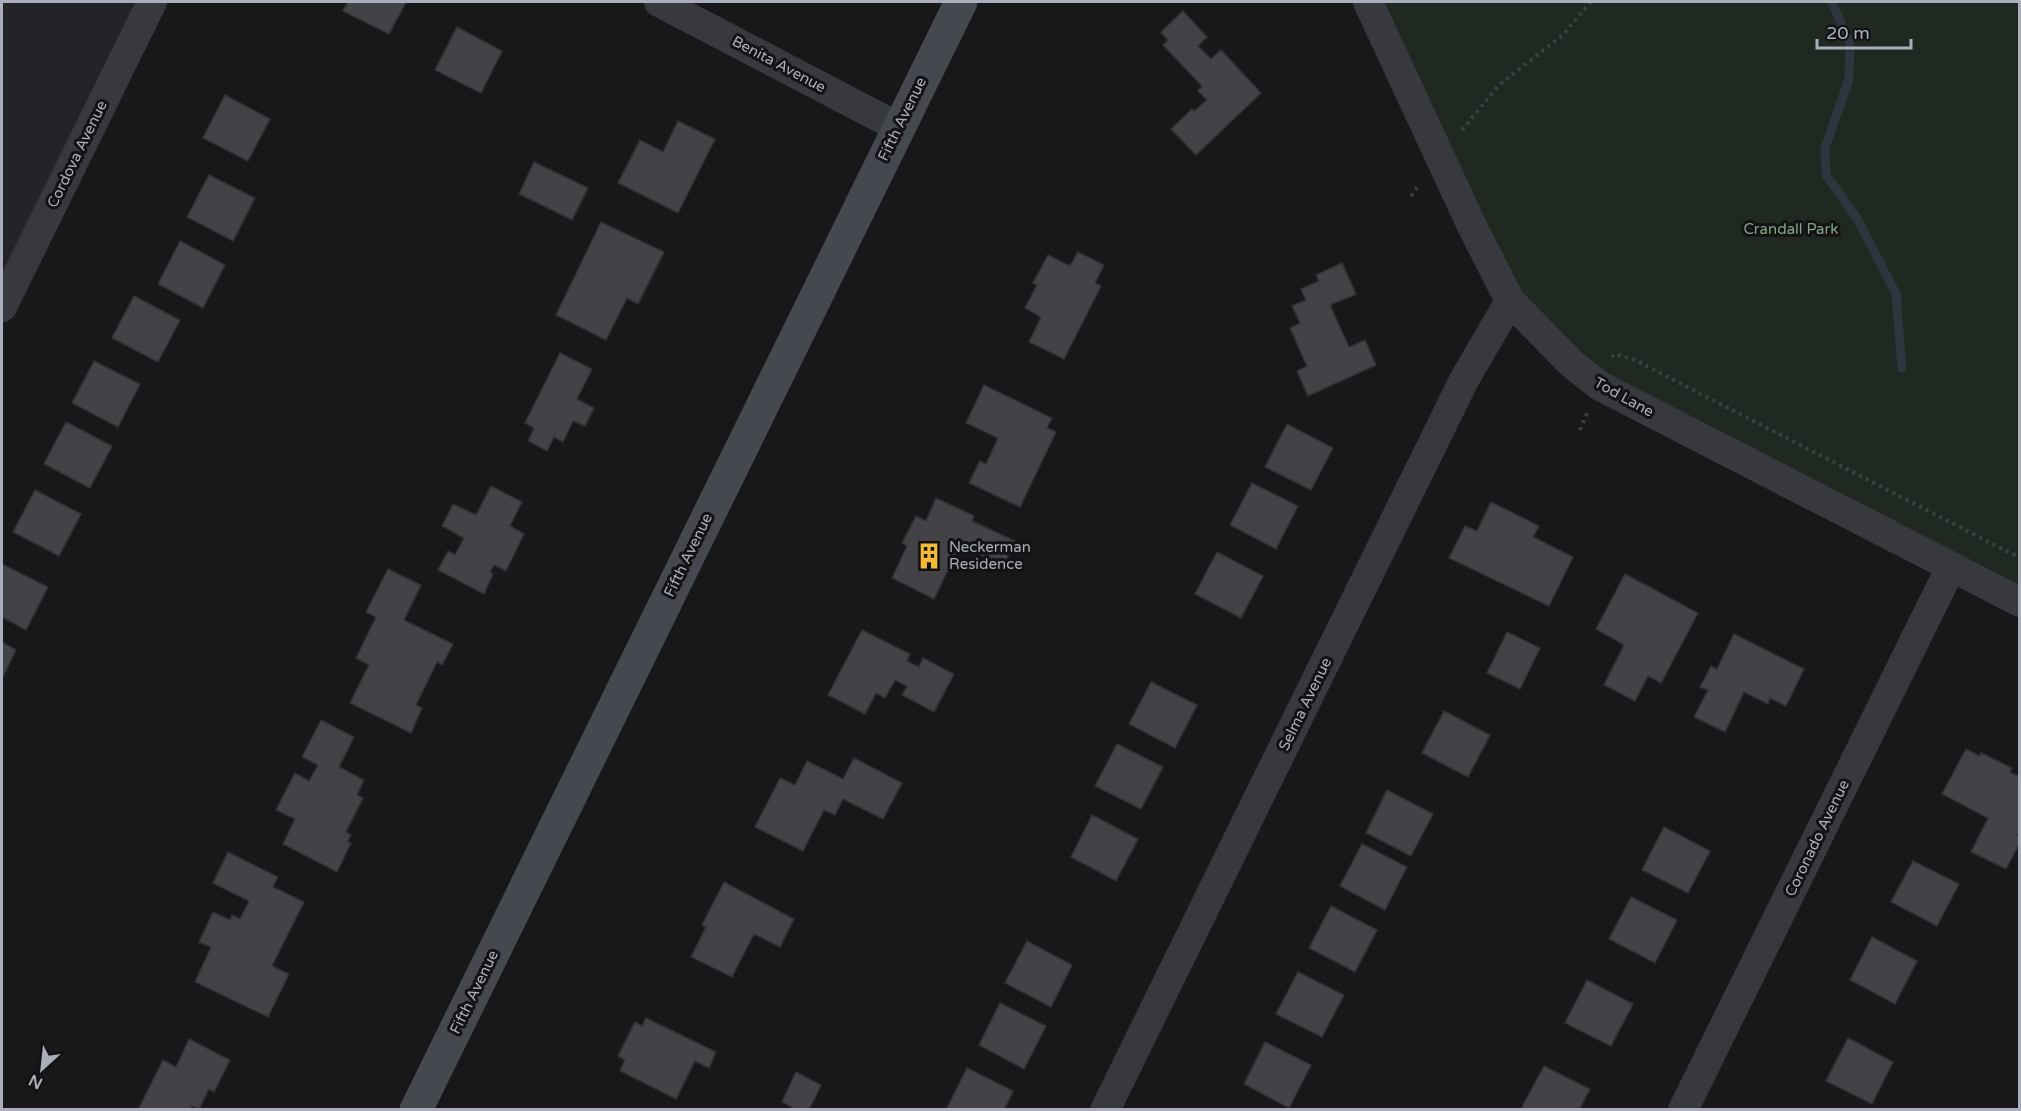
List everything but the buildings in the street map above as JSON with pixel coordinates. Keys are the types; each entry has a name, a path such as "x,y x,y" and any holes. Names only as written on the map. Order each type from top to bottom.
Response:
{"street":[{"name":"Cordova Avenue","path":"2,307 152,2"},
{"name":"Benita Avenue","path":"659,2 898,127"},
{"name":"Fifth Avenue","path":"416,1110 961,2"},
{"name":"Tod Lane","path":"1368,2 1471,224 1510,301 1572,364 1600,386 2019,602"},
{"name":"Selma Avenue","path":"1105,1110 1464,380 1510,301"},
{"name":"Coronado Avenue","path":"1683,1110 1951,567"}],"path":[{"path":"1580,2 1584,8"},
{"path":"1411,196 1499,85 1563,35 1590,2"}],"shaded area":[{"path":"2,2 152,2 2,307"}],"green space":[{"name":"Crandall Park","path":"1368,2 2019,2 2019,602 1600,386 1510,301"}],"waterway":[{"path":"1832,2 1850,44 1849,79 1825,148 1826,175 1857,218 1896,294 1902,368"}],"place":[{"name":"Neckerman Residence","path":"929,556"}]}
